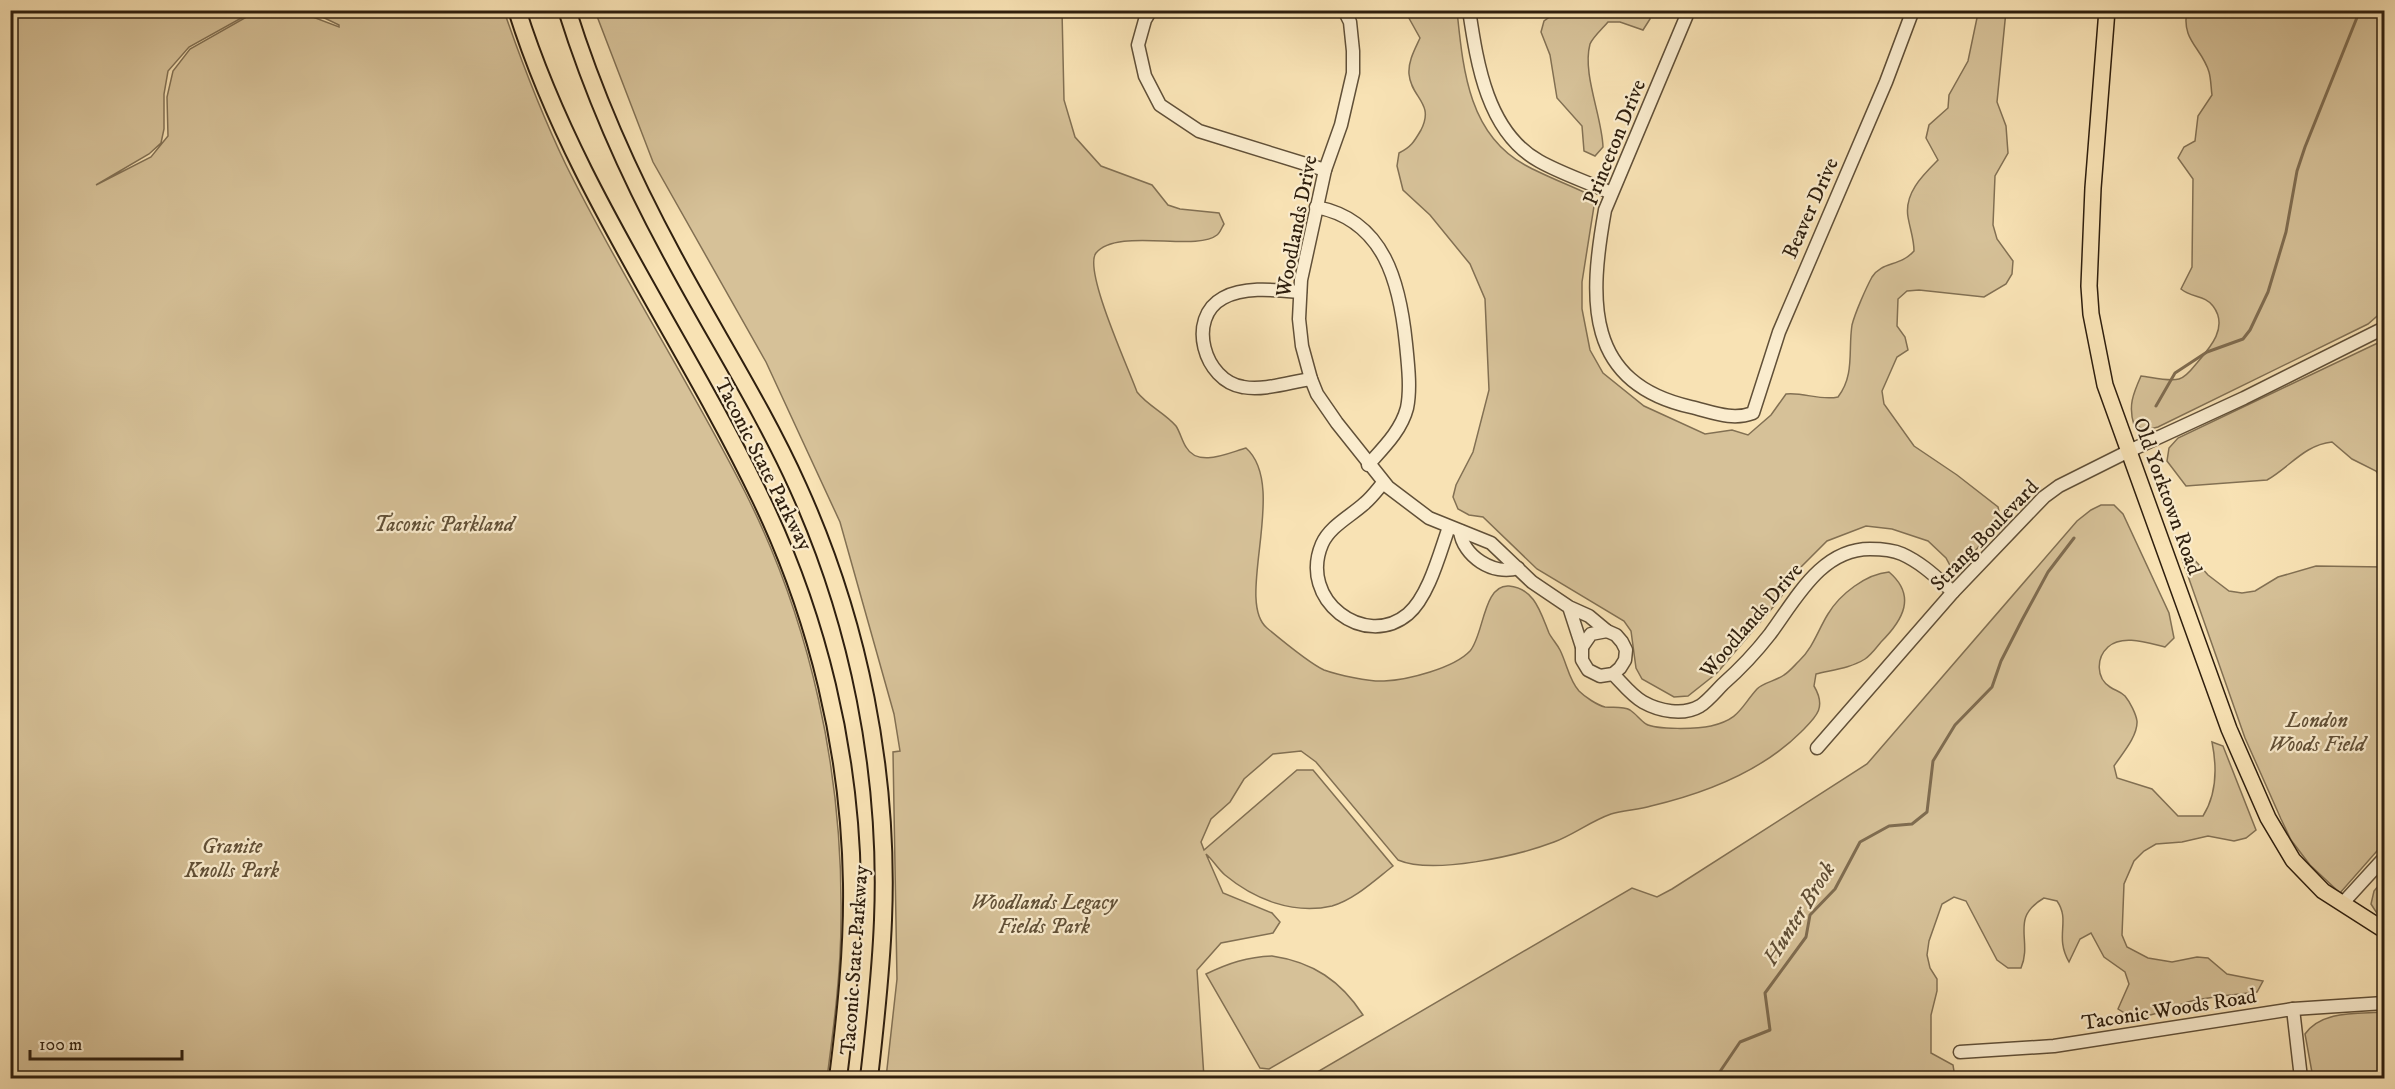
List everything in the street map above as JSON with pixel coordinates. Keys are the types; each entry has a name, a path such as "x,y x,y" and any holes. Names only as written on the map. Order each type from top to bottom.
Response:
{"highway":[{"name":"Taconic State Parkway","path":"517,10 544,85 591,187 762,502 788,561 812,630 838,738 851,848 851,958 838,1078"},
{"name":"Taconic State Parkway","path":"567,10 595,92 640,194 764,420 797,486 825,555 848,625 872,734 883,845 882,946 869,1078"}],"main road":[{"name":"Old Yorktown Road","path":"2107,10 2093,188 2089,286 2099,361 2129,452 2229,729 2268,818 2299,867 2323,891 2385,930"}],"street":[{"path":"1151,10 1145,20 1138,45 1145,76 1160,105 1199,131 1325,170"},
{"name":"Woodlands Drive","path":"1344,10 1350,22 1353,73 1341,125 1325,170 1316,207 1300,292 1299,319 1302,346 1311,379 1317,394 1337,423 1383,483 1429,518 1491,543 1532,582 1616,635 1626,650 1625,660 1612,674 1600,676 1588,670 1582,660 1582,647 1569,607"},
{"path":"1469,10 1479,73 1496,114 1509,133 1524,151 1539,161 1611,193"},
{"name":"Princeton Drive","path":"1689,10 1605,210 1600,240 1596,294 1597,318 1611,356 1624,375 1645,390 1668,402 1731,418 1742,417"},
{"name":"Beaver Drive","path":"1742,417 1753,413 1779,332 1886,82 1913,10"},
{"path":"1316,207 1347,216 1362,228 1383,254 1398,288 1402,306 1408,357 1406,410 1391,439 1368,465"},
{"path":"1300,292 1246,291 1221,299 1209,312 1203,330 1203,345 1209,362 1224,380 1231,384 1254,388 1311,379"},
{"name":"Strang Boulevard","path":"1818,748 1953,592 2043,497 2059,486 2385,328"},
{"path":"1383,483 1368,501 1329,531 1321,545 1317,564 1318,584 1325,599 1340,616 1364,624 1380,625 1400,619 1410,612 1421,597 1454,529"},
{"path":"1454,529 1464,548 1477,560 1497,569 1509,571 1518,568"},
{"name":"Woodlands Drive","path":"1612,674 1641,702 1675,712 1689,711 1700,706 1739,669 1768,636 1804,586 1830,561 1844,554 1864,549 1879,549 1901,554 1926,568 1953,592"},
{"path":"1582,647 1592,634 1607,631"},
{"path":"2342,904 2385,858"},
{"name":"Taconic Woods Road","path":"1960,1052 2054,1046 2293,1010 2385,1003"},
{"path":"2293,1010 2301,1078"}],"green space":[{"path":"10,11 254,11 189,47 168,71 161,143 149,154 96,185 151,157 168,136 167,97 173,71 190,49 257,11 297,11 339,27 310,11 504,11 533,89 566,165 745,492 788,593 805,646 829,754 840,864 840,959 827,1078 11,1078"},
{"name":"Woodlands Legacy Fields Park","path":"595,11 1062,11 1064,100 1075,137 1101,166 1152,185 1168,205 1180,209 1219,213 1224,224 1218,234 1207,240 1138,240 1106,245 1096,253 1094,263 1096,279 1137,392 1176,426 1191,453 1206,458 1246,448 1258,466 1263,488 1263,515 1257,569 1258,614 1267,628 1303,657 1324,670 1354,678 1384,681 1418,676 1442,668 1470,651 1475,644 1489,601 1500,588 1509,586 1525,592 1536,603 1573,682 1584,696 1605,707 1630,710 1651,726 1697,728 1728,720 1738,712 1757,689 1788,672 1804,656 1839,599 1863,581 1889,572 1903,590 1905,599 1901,617 1889,634 1865,659 1848,667 1816,674 1814,686 1820,706 1815,717 1785,746 1750,770 1692,795 1611,814 1554,842 1498,858 1453,865 1413,864 1398,860 1316,762 1301,751 1273,754 1244,779 1230,802 1211,819 1201,842 1204,850 1297,770 1313,770 1393,866 1364,889 1340,903 1332,906 1303,908 1275,903 1248,891 1225,875 1206,854 1223,893 1272,913 1280,922 1273,933 1221,943 1197,970 1204,1078 886,1078 897,979 893,752 900,751 894,714 840,522 766,362 653,162"},
{"path":"1405,11 1457,11 1466,77 1480,118 1491,136 1506,152 1525,165 1588,194 1594,206 1582,282 1582,309 1590,350 1603,373 1644,406 1705,434 1732,430 1748,435 1771,415 1786,394 1831,398 1838,397 1843,389 1849,371 1852,325 1872,277 1881,268 1903,260 1914,251 1908,217 1909,200 1916,185 1938,160 1926,138 1929,125 1948,108 1949,95 1968,61 1979,11 2006,11 1997,102 2006,126 2008,153 1995,176 1993,225 1997,239 2013,261 2012,274 2006,284 1984,297 1919,290 1907,291 1898,299 1897,326 1905,337 1908,350 1897,357 1882,391 1884,404 1914,446 1957,475 1998,507 2001,519 1963,566 1952,569 1946,558 1928,541 1892,529 1866,526 1827,541 1799,569 1779,600 1717,673 1688,696 1674,697 1642,679 1636,668 1631,631 1624,621 1537,569 1483,517 1469,515 1458,509 1453,497 1456,485 1473,452 1489,390 1485,299 1470,264 1430,215 1403,190 1397,166 1399,153 1416,138 1425,121 1424,107 1409,74 1411,60 1420,38"},
{"path":"1558,11 1649,11 1650,19 1643,30 1620,22 1608,22 1590,44 1588,56 1590,82 1603,147 1595,156 1584,151 1582,126 1557,98 1550,55 1541,32 1544,21"},
{"path":"2187,11 2384,11 2384,310 2368,324 2158,427 2146,430 2134,425 2131,412 2134,394 2141,376 2170,380 2184,377 2212,344 2219,322 2210,302 2181,289 2192,267 2193,179 2178,158 2184,147 2195,141 2198,116 2212,95 2206,64 2189,37"},
{"path":"2384,340 2384,482 2376,471 2352,459 2332,442 2313,447 2267,480 2186,486 2167,461 2169,448 2178,438"},
{"path":"2101,505 2114,505 2123,514 2169,613 2174,638 2165,647 2128,640 2120,641 2108,647 2101,657 2099,668 2102,678 2110,687 2125,696 2137,721 2132,739 2114,766 2117,778 2152,789 2178,816 2203,816 2211,799 2215,780 2212,742 2223,746 2256,830 2246,838 2234,841 2208,836 2182,842 2156,844 2144,851 2134,861 2124,884 2122,935 2127,947 2148,958 2172,962 2197,957 2208,958 2227,974 2263,981 2257,992 2192,1001 2146,1016 2127,1014 2118,1009 2129,984 2125,972 2104,957 2091,933 2080,939 2069,962 2063,944 2063,915 2057,901 2044,898 2027,913 2024,930 2024,958 2021,968 2008,968 1997,960 1966,901 1954,897 1942,904 1929,941 1927,955 1930,968 1937,979 1937,991 1931,1015 1931,1053 1953,1065 1955,1078 1307,1078 1632,888 1657,897 1672,889 1867,764 2077,521"},
{"name":"London Woods Field","path":"2191,556 2208,575 2229,591 2242,593 2255,591 2278,577 2316,566 2384,567 2384,843 2340,893 2310,865 2291,840 2245,738 2182,559"},
{"path":"2384,879 2384,918 2378,915 2371,904 2374,891"},
{"path":"1272,956 1300,963 1325,975 1345,992 1363,1015 1269,1069 1260,1068 1206,974 1238,961"},
{"path":"2384,1012 2384,1078 2313,1078 2305,1034 2312,1026 2341,1015"}],"waterway":[{"path":"2156,406 2175,373 2207,352 2243,339 2250,330 2268,292 2286,232 2297,171 2305,147 2360,10"},
{"name":"Hunter Brook","path":"1719,1078 1719,1073 1740,1042 1770,1030 1765,993 1806,937 1810,915 1835,889 1860,842 1889,826 1912,824 1927,812 1933,761 1955,725 1992,687 2001,661 2048,572 2074,538"}],"park label":[{"name":"Taconic Parkland","path":"444,524"},
{"name":"Granite Knolls Park","path":"232,858"}]}
